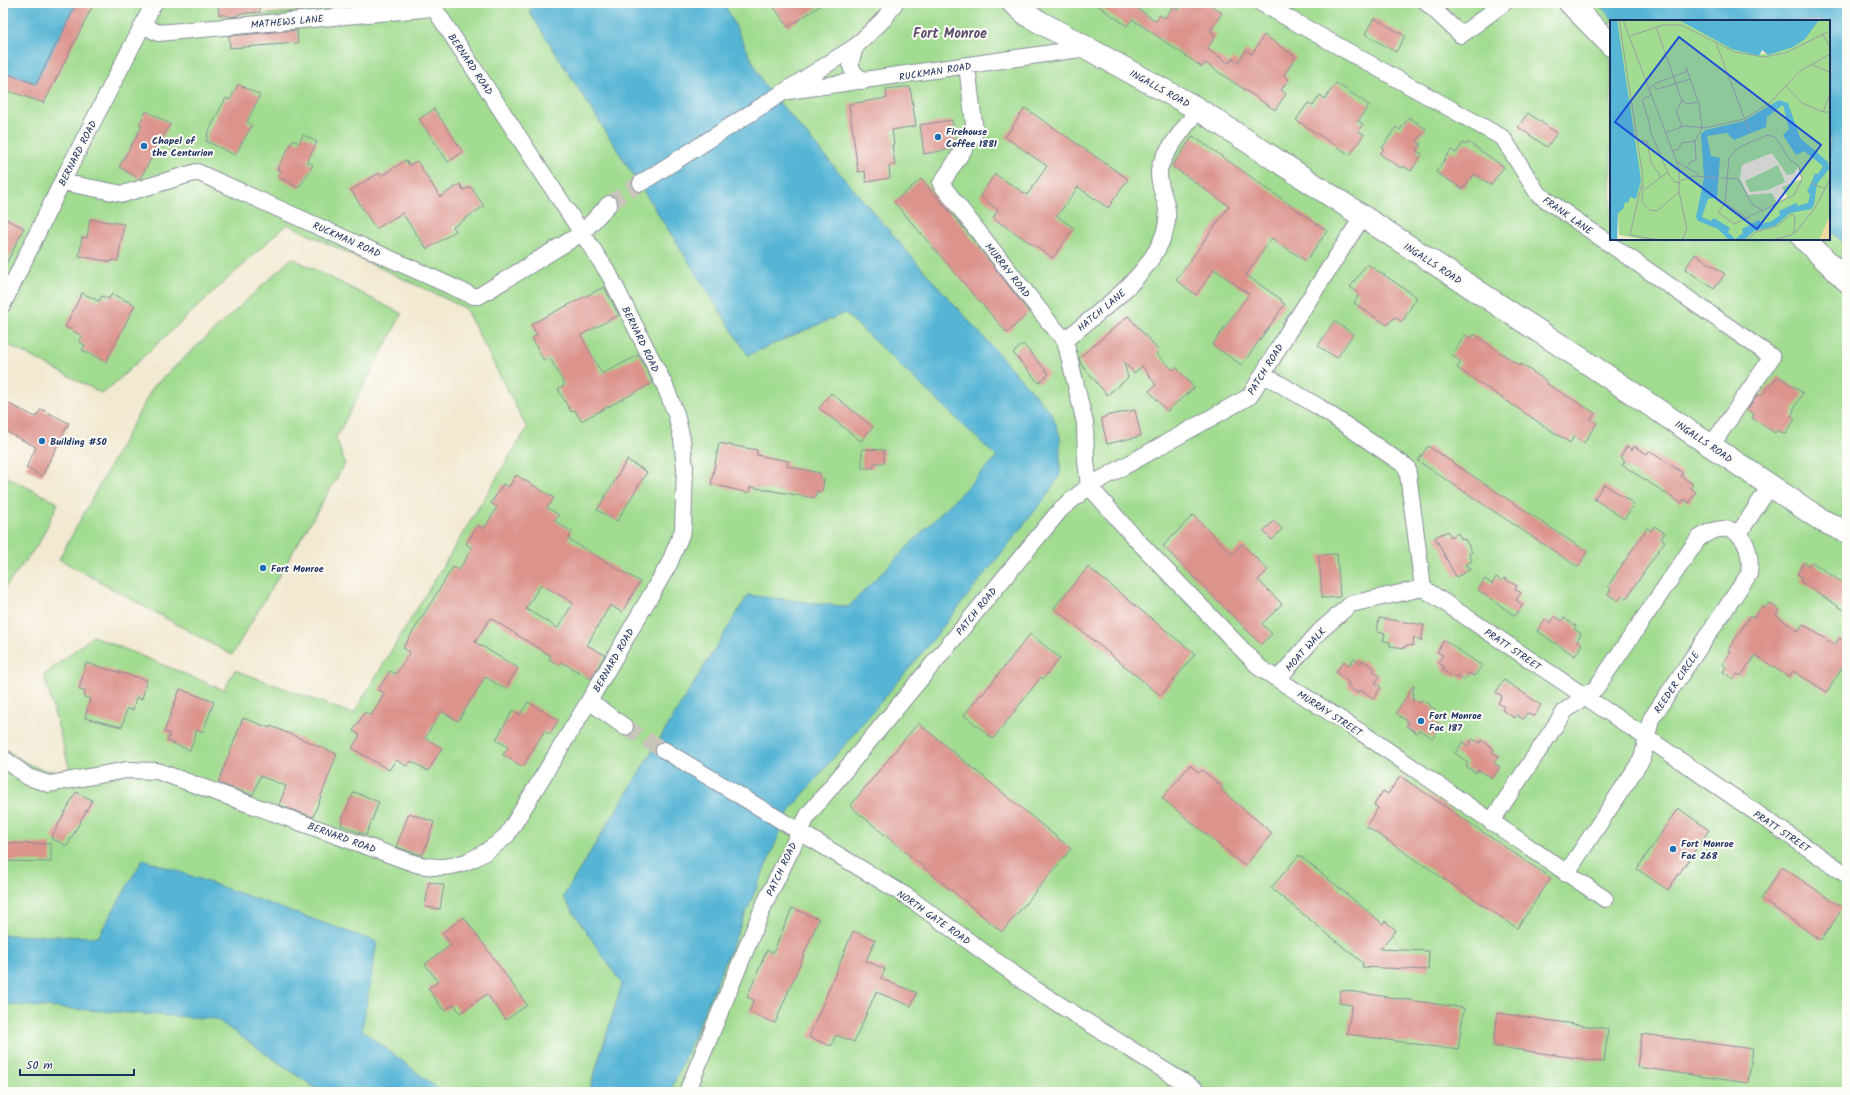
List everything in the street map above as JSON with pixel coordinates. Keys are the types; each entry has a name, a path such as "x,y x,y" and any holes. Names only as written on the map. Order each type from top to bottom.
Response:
{"street":[{"name":"BERNARD ROAD","path":"3,304 62,182 154,3"},
{"name":"RUCKMAN ROAD","path":"641,183 856,46 884,19 895,3"},
{"name":"INGALLS ROAD","path":"1013,3 1027,15 1198,109 1363,216 1823,521 1847,532"},
{"name":"FRANK LANE","path":"1261,3 1503,138 1538,194 1772,357 1711,446"},
{"path":"1427,3 1461,35 1504,3"},
{"path":"1570,3 1610,44"},
{"name":"BERNARD ROAD","path":"3,758 28,777 49,784 128,770 157,771 416,864 429,868 447,868 474,859 492,849 507,835 589,701 669,564 683,530 685,468 676,414 665,386 609,274 434,5"},
{"name":"MATHEWS LANE","path":"143,25 158,34 434,5"},
{"path":"856,46 850,60 851,67 854,75 864,81"},
{"name":"RUCKMAN ROAD","path":"782,92 1086,48"},
{"name":"MURRAY ROAD","path":"967,66 975,132 940,184 1049,322 1065,340 1085,423 1086,461 1089,486"},
{"name":"HATCH LANE","path":"1065,340 1127,289 1146,265 1160,242 1168,215 1160,183 1160,167 1166,155 1198,109"},
{"name":"RUCKMAN ROAD","path":"62,182 123,194 197,172 473,296 480,296 582,233 609,204"},
{"name":"PATCH ROAD","path":"687,1092 765,903 794,828 808,815 1061,509 1089,486 1250,396 1363,216"},
{"path":"1805,240 1847,281"},
{"path":"1263,374 1319,408 1407,467 1423,588"},
{"path":"1491,822 1565,711 1596,688 1698,539 1709,531 1722,528 1739,533 1770,485"},
{"name":"MURRAY STREET","path":"1089,486 1116,519 1256,663 1278,680 1362,733 1566,874 1605,899"},
{"name":"REEDER CIRCLE","path":"1566,874 1642,759 1651,719 1750,574 1751,559 1748,547 1739,533"},
{"name":"MOAT WALK","path":"1278,680 1320,631 1351,604 1423,588"},
{"name":"PRATT STREET","path":"1423,588 1847,875"},
{"path":"589,701 626,727"},
{"name":"NORTH GATE ROAD","path":"664,750 908,897 1036,990 1199,1092"}],"green space":[{"name":"Fort Monroe","path":"3,3 257,3 258,15 344,8 344,3 1801,3 1821,20 1610,20 1610,240 1830,240 1830,27 1847,42 1847,1092 3,1092 3,747 26,762 42,769 60,772 70,770 44,675 93,636 224,690 235,670 353,714 527,428 465,308 287,224 103,394 3,342"},
{"path":"292,258 402,314 336,438 345,464 232,655 59,559 153,387"},
{"path":"3,475 58,503 39,543 3,590"}],"water":[{"path":"3,3 77,3 36,84 3,72"},
{"path":"537,3 724,3 764,85 909,254 1052,414 1060,436 1060,475 1045,498 927,647 789,811 670,1092 589,1092 622,984 563,897 748,595 848,607 997,457 845,313 748,355 529,11"},
{"path":"1597,3 1847,3 1847,246 1830,230 1830,20 1614,20"},
{"path":"143,859 377,942 362,1030 442,1092 321,1092 216,1019 3,1004 3,935 98,937"}],"building":[{"path":"77,3 94,3 44,103 3,89 3,72 36,84"},
{"path":"218,3 260,3 260,12 238,14 238,16 227,17 227,15 219,15"},
{"path":"771,3 824,3 788,27"},
{"path":"1094,3 1129,3 1156,21 1160,15 1165,18 1173,7 1178,10 1183,3 1207,3 1222,13 1210,31 1216,35 1207,49 1229,63 1233,58 1238,62 1246,50 1252,54 1264,35 1296,57 1284,75 1289,79 1281,90 1286,94 1275,110 1205,63 1202,67 1132,19 1127,26"},
{"path":"1374,18 1405,36 1396,52 1365,34"},
{"path":"297,30 298,43 230,48 229,36"},
{"path":"1336,83 1369,105 1358,121 1363,124 1358,131 1364,134 1350,155 1296,120 1308,103 1313,106 1320,95 1325,99"},
{"path":"238,84 260,95 247,122 252,125 235,155 206,141 207,135 226,98 230,100"},
{"path":"910,87 916,126 892,130 894,144 892,145 895,165 889,165 890,178 866,182 865,171 858,172 849,104 887,98 886,89"},
{"path":"1025,108 1128,179 1108,208 1078,187 1057,216 1074,228 1053,258 993,218 998,210 980,196 995,174 1027,195 1047,166 1005,137"},
{"path":"434,109 463,152 448,162 419,119"},
{"name":"Chapel of the Centurion","path":"146,111 170,124 140,179 119,167 142,126 139,124"},
{"path":"1528,113 1557,133 1547,147 1518,127"},
{"path":"1409,117 1426,129 1417,141 1421,144 1416,151 1422,154 1411,171 1403,166 1401,168 1380,154 1384,149 1382,148 1396,127 1400,130"},
{"name":"Firehouse Coffee 1881","path":"952,120 956,144 952,149 924,154 920,125"},
{"path":"303,135 317,142 307,162 313,165 299,188 278,177 281,171 277,169 293,140 299,143"},
{"path":"1193,136 1327,231 1306,261 1272,238 1246,275 1282,300 1281,302 1285,304 1242,365 1212,345 1249,294 1214,269 1196,295 1176,280 1229,206 1172,166"},
{"path":"1468,142 1504,167 1491,185 1474,174 1463,189 1436,172 1451,150 1456,153 1463,143 1466,145"},
{"path":"406,160 409,165 417,161 440,197 460,184 463,190 471,187 484,206 453,227 456,231 427,249 402,213 376,229 351,190 379,173 381,176"},
{"path":"921,179 964,228 1029,312 1007,333 894,202"},
{"path":"3,218 24,228 3,270"},
{"path":"90,219 124,224 118,261 112,260 112,262 79,256 82,237 87,238"},
{"path":"1695,254 1725,274 1714,289 1685,269"},
{"path":"1367,264 1417,297 1402,322 1395,317 1387,325 1354,303 1359,294 1350,287"},
{"path":"604,287 619,315 581,335 602,374 639,355 653,383 581,421 575,410 571,412 558,389 565,385 550,358 544,361 532,338 537,335 531,324"},
{"path":"82,293 99,301 102,296 109,299 112,294 135,305 106,362 82,350 85,345 79,342 82,336 65,327"},
{"path":"1128,316 1159,351 1156,354 1173,370 1176,367 1194,388 1167,411 1149,391 1156,385 1142,366 1134,373 1124,362 1128,378 1107,395 1081,364 1079,358"},
{"path":"1334,321 1353,334 1337,358 1318,346"},
{"path":"1474,334 1520,366 1521,364 1548,382 1547,384 1595,413 1591,419 1597,423 1584,443 1574,436 1570,443 1457,368 1461,362 1452,355 1465,335 1471,339"},
{"path":"1023,344 1049,374 1039,383 1013,353"},
{"path":"1778,376 1803,393 1791,416 1795,419 1785,434 1777,430 1775,433 1752,418 1754,414 1747,410 1758,394 1761,396"},
{"path":"831,393 873,427 861,441 819,408"},
{"name":"Building #50","path":"3,401 36,417 41,409 69,423 42,476 26,468 36,447 3,430"},
{"path":"1135,410 1141,436 1107,444 1101,418"},
{"path":"719,443 757,450 757,455 788,461 787,466 820,473 820,478 824,479 822,492 817,491 815,498 750,487 749,493 711,484"},
{"path":"1428,446 1587,552 1578,567 1418,461"},
{"path":"1627,446 1632,450 1634,446 1647,454 1649,451 1683,473 1681,476 1693,484 1690,488 1696,492 1689,503 1684,499 1681,503 1622,465 1625,461 1620,457"},
{"path":"862,449 884,450 884,463 874,463 874,468 862,468"},
{"path":"627,460 647,472 617,521 597,510"},
{"path":"516,475 554,498 547,508 559,515 555,521 572,532 568,539 640,582 622,612 610,605 587,645 605,655 591,679 561,662 559,665 549,659 551,656 490,618 475,642 518,668 505,689 485,677 458,721 441,711 425,738 442,748 428,771 411,761 407,766 396,760 389,770 352,748 360,735 353,731 365,712 371,716 385,693 378,690 390,671 396,674 410,652 403,648 453,567 459,570 472,548 466,544 478,525 484,529 497,507 491,503 503,484 509,487","holes":["541,584 573,603 558,628 526,609"]},
{"path":"1604,484 1634,504 1624,519 1594,499"},
{"path":"1193,515 1232,554 1242,544 1268,570 1258,580 1282,604 1262,624 1272,634 1261,644 1163,546"},
{"path":"1274,521 1282,529 1272,540 1263,531"},
{"path":"1654,526 1665,533 1661,538 1665,541 1626,599 1622,596 1618,601 1608,594 1611,589 1608,586 1647,528 1651,531"},
{"path":"1448,531 1451,537 1458,533 1462,540 1465,539 1472,552 1469,554 1472,561 1465,565 1471,569 1456,577 1435,537"},
{"path":"1337,554 1340,597 1322,598 1319,555"},
{"path":"1804,562 1809,566 1812,562 1847,586 1847,612 1800,581 1802,577 1797,574"},
{"path":"1088,567 1195,654 1161,696 1054,608"},
{"path":"1496,577 1502,581 1504,578 1517,586 1515,589 1521,593 1516,600 1523,605 1515,616 1478,590 1485,579 1492,584"},
{"path":"1769,603 1780,610 1776,615 1798,631 1803,624 1835,645 1839,638 1847,643 1847,660 1827,692 1793,671 1789,677 1755,655 1741,676 1737,674 1733,679 1723,672 1726,667 1722,664 1731,652 1728,650 1750,616 1753,618 1762,606 1765,608"},
{"path":"1555,616 1562,621 1564,618 1576,626 1574,629 1581,634 1577,641 1582,644 1575,656 1537,631 1545,619 1551,623"},
{"path":"1379,618 1424,625 1421,642 1414,637 1413,646 1406,645 1405,648 1390,646 1390,642 1383,641 1385,633 1377,632"},
{"path":"1030,634 1060,658 1043,679 1041,677 993,739 964,715 981,694 982,695"},
{"path":"1444,640 1482,666 1474,676 1469,673 1464,680 1457,675 1455,678 1442,670 1444,667 1438,662 1443,655 1437,652"},
{"path":"1354,658 1361,663 1363,660 1375,669 1373,671 1380,676 1375,683 1381,687 1374,698 1359,690 1357,693 1347,686 1349,683 1336,672 1344,661 1349,666"},
{"path":"86,663 147,680 142,699 136,697 133,710 127,709 122,727 85,718 90,699 84,697 85,691 79,690"},
{"path":"1504,680 1541,705 1534,717 1527,713 1523,719 1517,715 1515,718 1502,710 1504,707 1498,703 1502,696 1496,692"},
{"name":"Fort Monroe Fac 187","path":"1414,685 1412,702 1414,699 1420,703 1422,700 1435,709 1433,712 1440,716 1435,723 1440,727 1433,738 1419,730 1417,733 1406,726 1409,723 1396,713"},
{"path":"180,689 214,702 203,732 197,730 190,750 167,741 170,734 164,732"},
{"path":"528,702 558,720 550,734 544,731 523,767 503,755 508,747 496,740 513,710 520,715"},
{"path":"243,718 270,728 271,726 337,754 313,817 279,805 286,786 260,776 253,795 218,783"},
{"path":"918,723 1071,849 1002,932 850,806"},
{"path":"1473,739 1480,743 1482,740 1494,749 1492,752 1499,756 1494,763 1500,767 1492,778 1478,770 1476,773 1466,766 1468,763 1455,753 1463,742 1468,746"},
{"path":"1190,765 1199,773 1202,770 1223,787 1221,790 1272,833 1245,866 1162,798"},
{"path":"1400,776 1551,878 1517,928 1366,826 1378,808 1374,805 1383,791 1388,794"},
{"path":"76,792 92,800 67,846 51,838"},
{"path":"354,792 379,802 366,835 341,825 341,821"},
{"name":"Fort Monroe Fac 268","path":"1678,808 1709,830 1668,890 1637,869"},
{"path":"409,813 434,822 422,855 396,847"},
{"path":"3,843 51,844 51,862 3,861"},
{"path":"1299,855 1383,924 1385,921 1396,930 1380,949 1429,951 1428,970 1362,967 1363,963 1271,888"},
{"path":"1782,867 1843,908 1821,940 1761,899"},
{"path":"429,882 444,885 440,909 425,907"},
{"path":"792,908 819,919 775,1023 749,1012 754,1000 747,997 767,950 773,953"},
{"path":"464,917 527,1005 506,1020 487,994 460,1013 454,1004 444,1011 428,988 438,982 425,964 451,945 442,933"},
{"path":"853,931 875,940 866,961 885,969 881,979 917,993 911,1006 876,992 854,1042 836,1035 831,1046 809,1037"},
{"path":"1341,990 1464,1008 1458,1050 1347,1034 1352,1005 1339,1003"},
{"path":"1498,1013 1608,1029 1604,1062 1493,1046"},
{"path":"1642,1034 1753,1049 1748,1083 1637,1067"}],"tunnel":[{"path":"609,204 641,183"},
{"path":"625,727 664,750"}],"place":[{"name":"Firehouse Coffee 1881","path":"938,137"},
{"name":"Chapel of the Centurion","path":"144,146"},
{"name":"Building #50","path":"42,441"},
{"name":"Fort Monroe","path":"263,568"},
{"name":"Fort Monroe Fac 187","path":"1421,721"},
{"name":"Fort Monroe Fac 268","path":"1673,849"}],"district":[{"name":"Fort Monroe","path":"950,33"}]}
